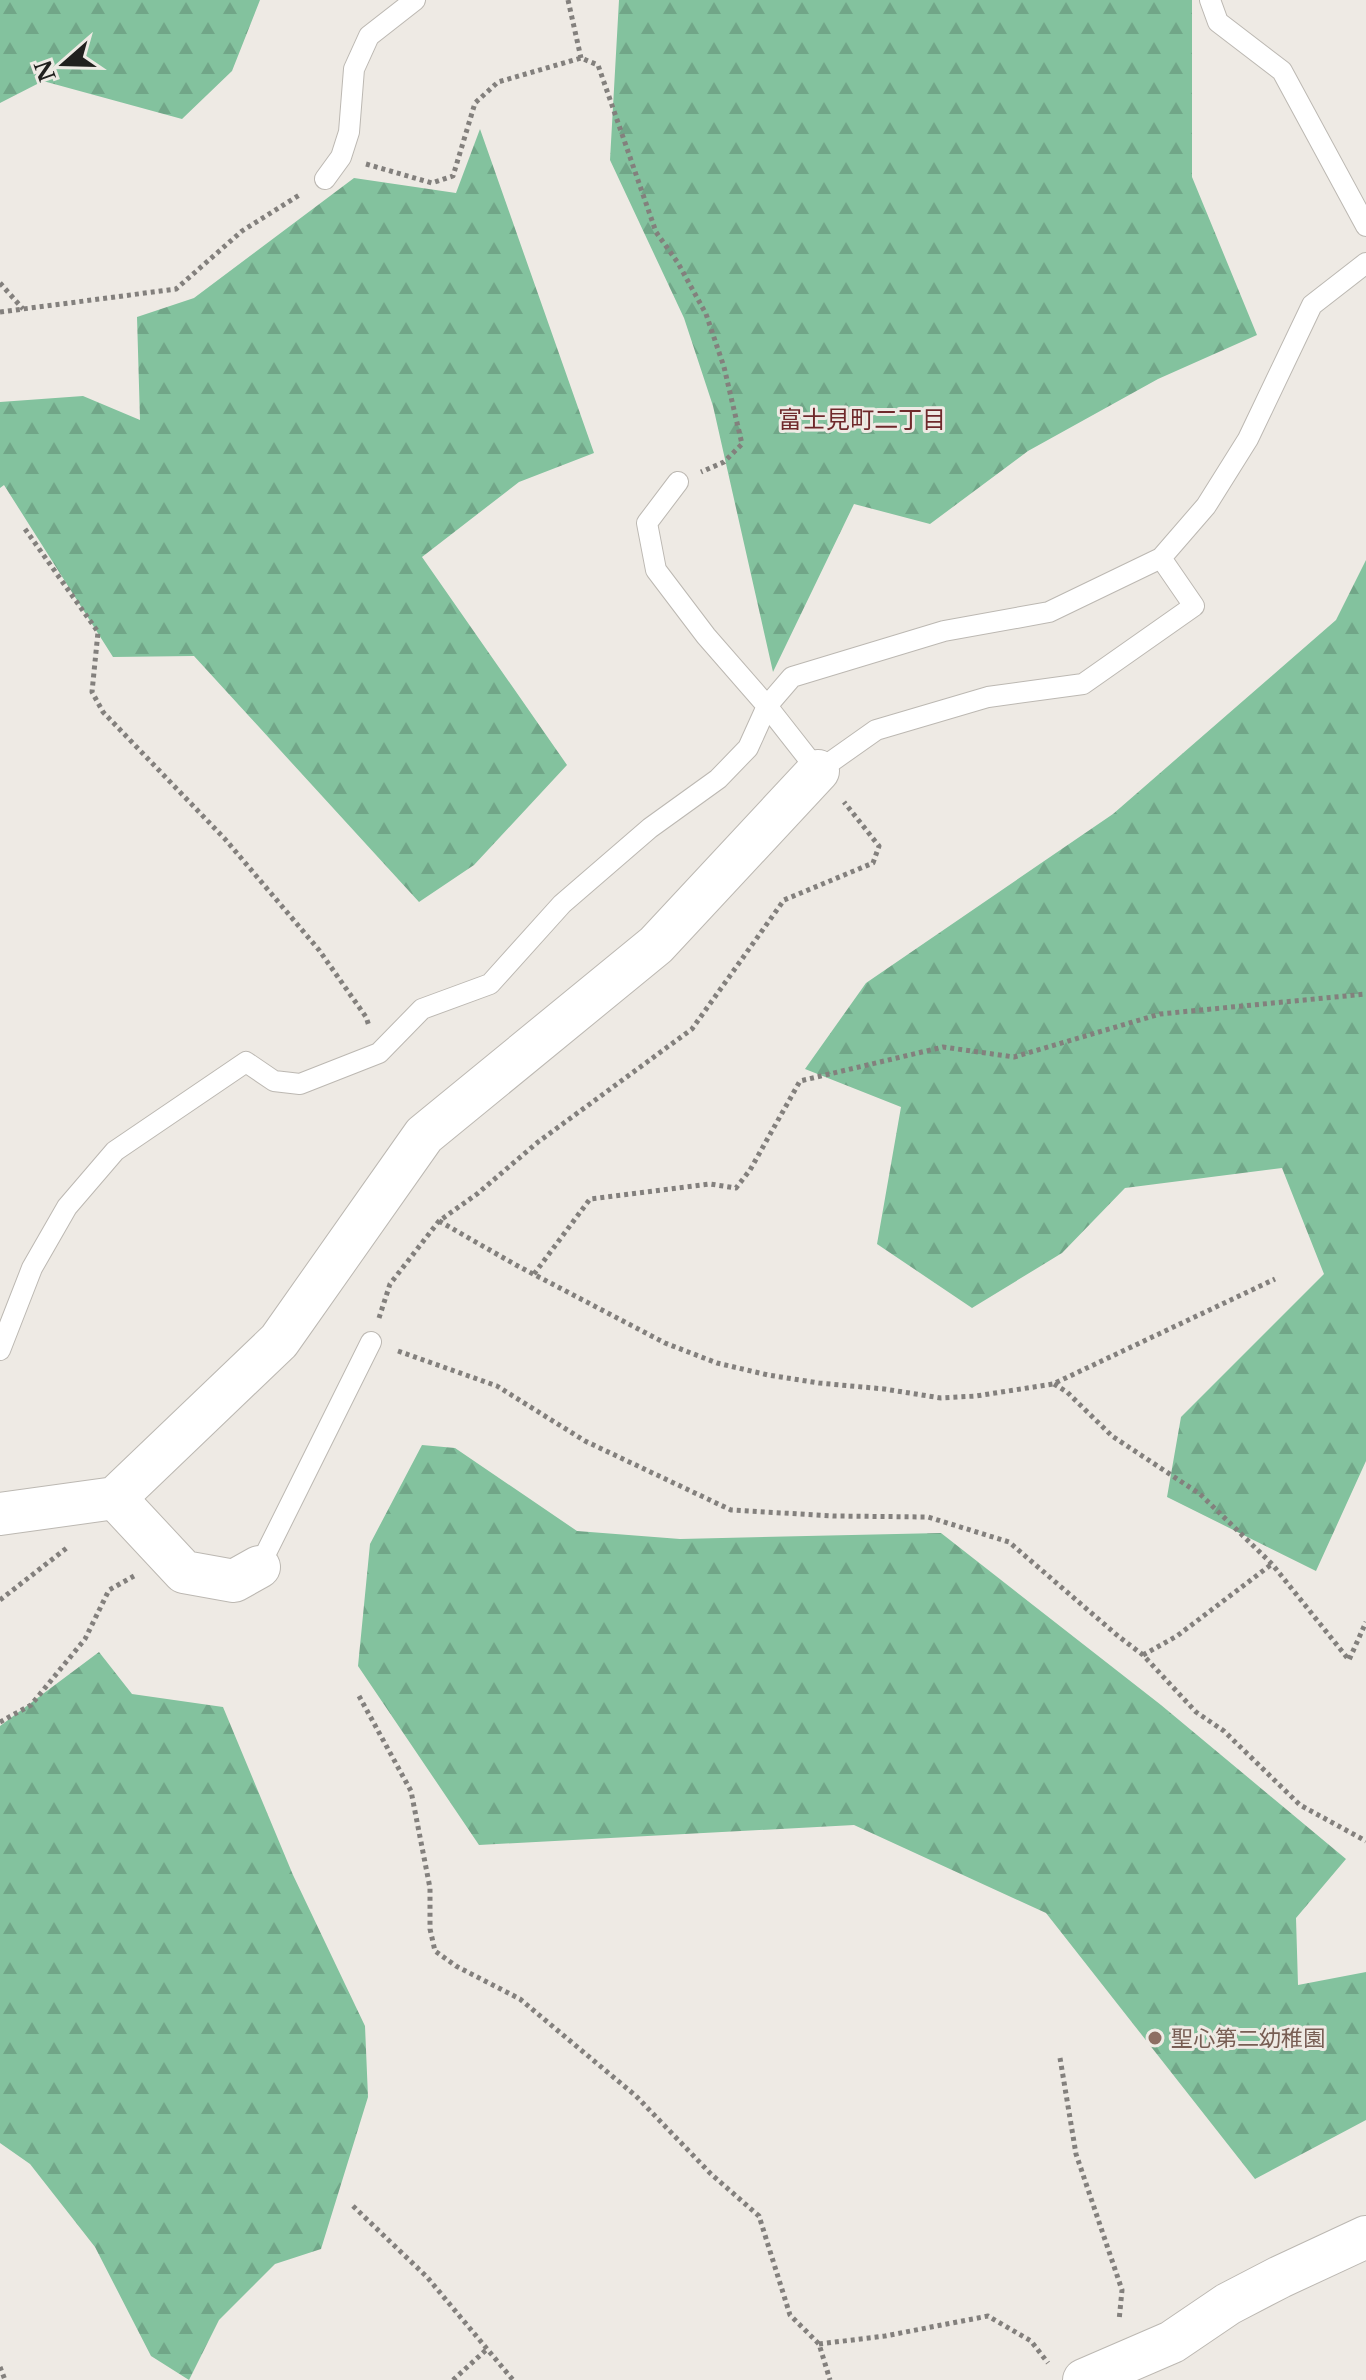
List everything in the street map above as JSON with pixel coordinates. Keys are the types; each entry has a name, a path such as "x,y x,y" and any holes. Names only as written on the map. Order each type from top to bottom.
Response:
{"street":[{"path":"0,1514 115,1498 279,1341 424,1135 656,945 818,771"},
{"path":"115,1498 184,1572 234,1581 259,1567"},
{"path":"1068,2375 1172,2342 1228,2304 1366,2237"}],"lane":[{"path":"325,179 341,157 349,132 354,69 369,36 415,0"},
{"path":"1210,0 1218,22 1282,71 1366,226"},
{"path":"0,1350 32,1268 67,1207 115,1151 246,1062 274,1081 300,1084 379,1053 422,1009 490,984 562,904 650,828 718,779 748,748 767,706 792,677 944,631 1049,612 1161,558 1206,506 1248,439 1312,305 1366,263"},
{"path":"678,482 647,523 656,570 706,636 818,771 876,730 988,697 1083,684 1194,606 1161,558"},
{"path":"259,1567 371,1342"}],"path":[{"path":"568,0 581,58"},
{"path":"341,157 432,183 453,176 475,103 498,82 581,58 598,65 656,232 678,263 706,314 724,367 742,444 724,462 678,482"},
{"path":"0,312 176,289 242,231 325,179"},
{"path":"0,283 23,309"},
{"path":"25,529 98,632 92,692 103,712 225,839 319,950 366,1017 379,1053"},
{"path":"818,771 879,846 873,863 784,900 692,1029 538,1142 477,1194 439,1221 390,1284 371,1342 497,1386 585,1441 731,1510 928,1517 1009,1542 1143,1655 1196,1712 1224,1731 1300,1805 1366,1841"},
{"path":"534,1274 590,1199 710,1184 736,1188 750,1170 800,1081 943,1047 1014,1057 1160,1014 1366,994"},
{"path":"439,1221 665,1343 717,1363 768,1375 941,1398 1053,1384 1275,1279"},
{"path":"1053,1384 1067,1392 1112,1436 1200,1494 1272,1564 1349,1660 1366,1622"},
{"path":"0,1600 73,1542"},
{"path":"0,1722 31,1705 85,1639 109,1590 171,1557"},
{"path":"1143,1655 1177,1636 1272,1564"},
{"path":"359,1696 411,1791 430,1888 430,1929 435,1951 456,1966 520,1999 636,2096 711,2174 759,2216 790,2315 819,2344 830,2380"},
{"path":"1060,2058 1076,2154 1122,2290 1118,2323"},
{"path":"353,2206 427,2277 513,2380"},
{"path":"819,2344 885,2336 988,2316 1031,2341 1068,2375"},
{"path":"453,2380 486,2350"},
{"path":"0,2367 5,2380"}],"green space":[{"path":"0,0 260,0 232,71 182,119 43,81 0,103"},
{"path":"619,0 1192,0 1192,177 1257,335 1158,379 1028,451 930,524 854,504 773,672 713,406 684,318 610,160"},
{"path":"480,129 594,453 519,482 422,557 567,765 474,865 419,902 194,656 113,657 4,485 0,488 0,402 83,396 140,420 137,317 194,298 354,178 456,193"},
{"path":"1366,560 1366,1461 1316,1571 1167,1497 1181,1417 1324,1274 1282,1168 1125,1188 1062,1253 972,1308 877,1244 901,1107 805,1069 866,983 1113,814 1336,620"},
{"path":"422,1445 455,1448 577,1531 680,1539 941,1533 1161,1705 1346,1859 1296,1918 1298,1985 1366,1972 1366,2120 1255,2179 1046,1913 854,1825 479,1845 358,1666 370,1544"},
{"path":"99,1652 132,1694 223,1707 293,1875 365,2026 368,2097 321,2249 275,2264 219,2320 189,2380 151,2356 95,2247 30,2164 0,2143 0,1726"}],"place":[{"name":"聖心第二幼稚園","path":"1155,2038"}],"district":[{"name":"富士見町二丁目","path":"862,419"}]}
